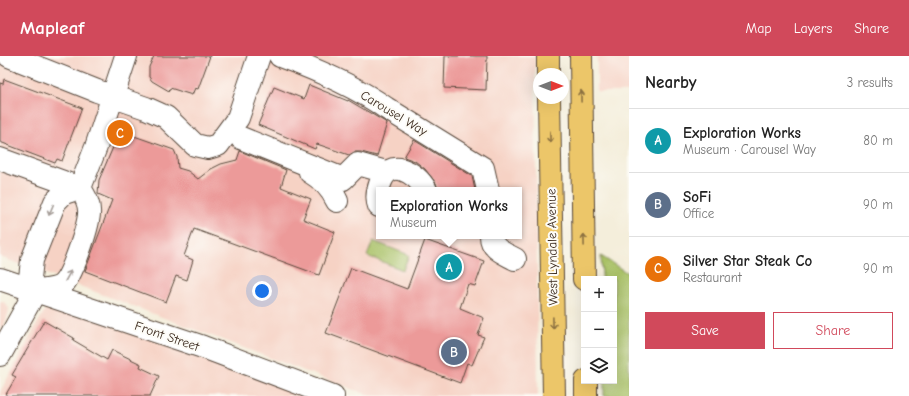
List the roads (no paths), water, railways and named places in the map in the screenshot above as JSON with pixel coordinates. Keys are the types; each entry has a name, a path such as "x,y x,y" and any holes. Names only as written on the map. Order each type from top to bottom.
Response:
{"highway":[{"path":"548,56 548,68"},
{"path":"580,56 584,276"},
{"name":"West Lyndale Avenue","path":"549,104 554,396"},
{"path":"586,384 586,396"}],"street":[{"path":"9,56 166,117 196,145 208,148 218,145 238,118 259,56"},
{"path":"80,188 96,147 126,56"},
{"name":"Carousel Way","path":"284,57 317,70 373,98 386,108 483,168 487,187"},
{"path":"241,138 343,179 358,164 386,172 395,169 405,170 413,174 421,181 424,187"},
{"path":"0,159 80,188 87,200 90,213 82,241 68,278 59,287 35,292"},
{"path":"379,187 386,172"},
{"path":"0,355 35,292 30,278 32,260 55,202 64,193 80,188"},
{"path":"488,239 494,247 515,259"},
{"name":"Front Street","path":"0,279 35,292 203,347 326,395"}],"place":[{"name":"Silver Star Steak Co","path":"120,133"},
{"name":"Exploration Works","path":"449,267"},
{"name":"SoFi","path":"454,352"}]}
